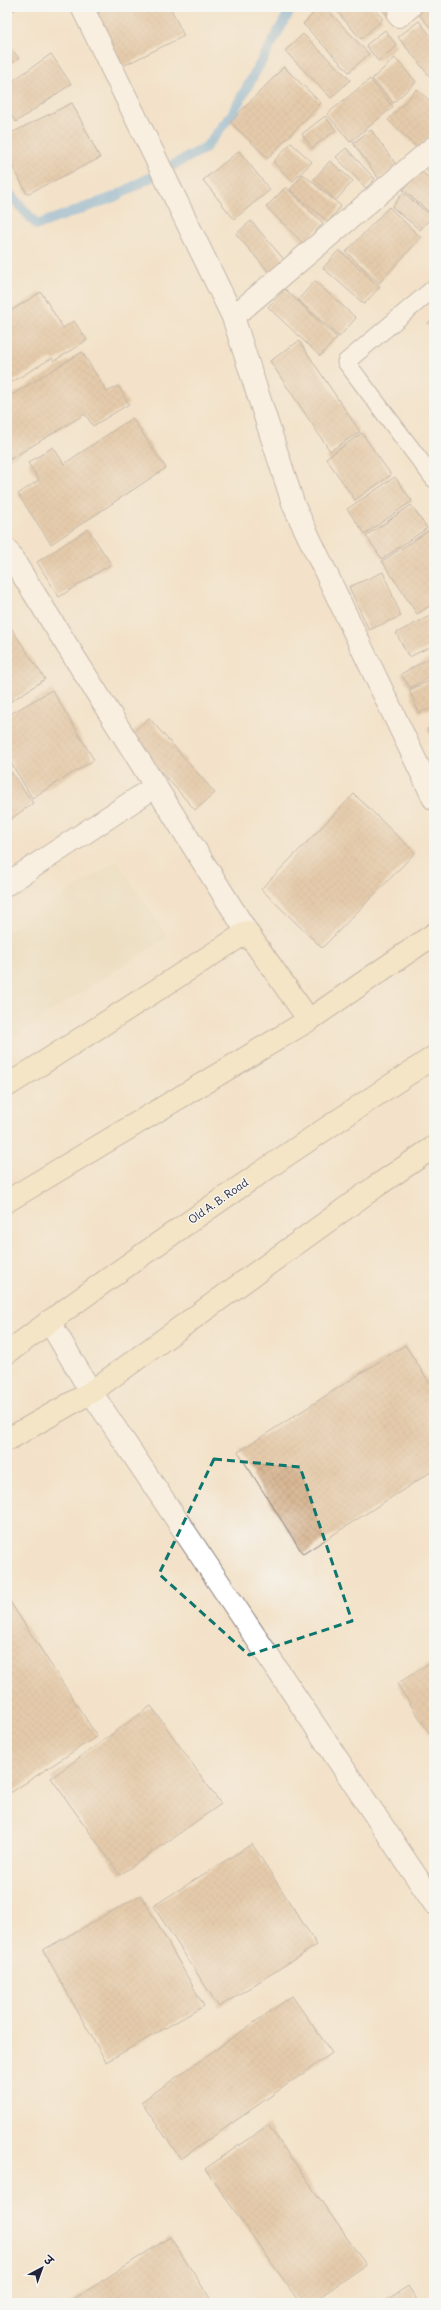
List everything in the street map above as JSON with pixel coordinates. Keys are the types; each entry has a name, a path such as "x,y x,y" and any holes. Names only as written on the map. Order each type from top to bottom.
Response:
{"main road":[{"path":"7,1086 247,932 309,1020"},
{"path":"7,1201 309,1020 434,934"},
{"name":"Old A. B. Road","path":"7,1353 49,1321 273,1162 434,1057"},
{"path":"7,1440 91,1392 434,1147"}],"street":[{"path":"82,7 233,317 294,506 434,799"},
{"path":"233,317 434,147"},
{"path":"7,550 247,932"},
{"path":"7,884 156,786"},
{"path":"49,1321 91,1392 434,1903"}],"lane":[{"path":"434,288 346,362 434,479"}],"highlighted area":[{"path":"214,1459 300,1467 352,1621 249,1655 159,1574"}],"shaded area":[{"path":"117,861 167,937 7,1040 7,932"}],"building":[{"path":"7,7 18,7 10,13"},
{"path":"110,7 170,7 184,36 121,67 95,14"},
{"path":"320,7 325,7 369,54 349,72 303,24"},
{"path":"333,7 372,7 383,19 361,39"},
{"path":"380,7 398,7 388,16"},
{"path":"420,7 434,7 434,32 416,11"},
{"path":"419,21 434,40 434,76 431,78 398,37"},
{"path":"385,30 397,46 378,61 366,45"},
{"path":"303,34 350,80 331,98 285,51"},
{"path":"7,44 19,58 7,67"},
{"path":"51,54 71,84 16,122 7,109 7,85"},
{"path":"395,58 416,82 393,103 372,79"},
{"path":"284,67 321,103 268,158 230,122"},
{"path":"370,79 393,107 350,142 327,114"},
{"path":"417,89 434,105 434,132 418,149 388,120"},
{"path":"72,103 100,158 27,194 7,155 7,135"},
{"path":"325,116 336,130 312,148 302,134"},
{"path":"371,130 397,166 379,179 353,143"},
{"path":"291,143 312,162 293,181 273,162"},
{"path":"346,148 375,179 366,188 336,157"},
{"path":"239,151 270,190 234,219 203,180"},
{"path":"330,161 353,181 336,200 314,179"},
{"path":"434,163 434,178 427,171"},
{"path":"420,170 434,182 433,215 403,190"},
{"path":"303,174 341,206 328,222 290,190"},
{"path":"286,187 323,223 304,244 266,207"},
{"path":"403,193 432,216 420,230 392,207"},
{"path":"389,207 421,238 379,283 346,252"},
{"path":"251,221 287,263 272,276 236,234"},
{"path":"339,250 380,287 364,304 323,268"},
{"path":"315,281 356,318 339,337 298,300"},
{"path":"285,289 337,338 320,356 268,307"},
{"path":"41,292 63,328 74,321 87,340 54,361 52,358 7,385 7,313"},
{"path":"434,318 434,330 428,323"},
{"path":"299,341 360,432 330,451 270,361"},
{"path":"82,352 107,392 118,386 129,404 93,426 85,414 7,461 7,398"},
{"path":"132,418 166,468 51,544 18,494 39,480 28,463 53,447 64,464"},
{"path":"362,433 391,475 355,500 326,458"},
{"path":"395,477 412,501 365,534 347,509"},
{"path":"411,505 427,528 382,559 366,536"},
{"path":"88,529 111,564 59,597 37,562"},
{"path":"428,531 434,541 434,603 417,614 382,561"},
{"path":"383,572 401,616 369,630 349,587"},
{"path":"434,614 434,645 409,657 396,633"},
{"path":"7,622 45,679 7,704"},
{"path":"434,656 434,675 410,688 401,674"},
{"path":"434,679 434,707 419,713 409,690"},
{"path":"52,690 94,760 32,798 7,756 7,716"},
{"path":"149,718 215,793 195,810 129,735"},
{"path":"434,725 434,741 427,729"},
{"path":"7,767 33,803 7,822"},
{"path":"354,794 415,853 322,948 261,889"},
{"path":"405,1345 434,1390 434,1470 303,1554 238,1452"},
{"path":"7,1597 97,1736 7,1795"},
{"path":"434,1660 434,1740 397,1684"},
{"path":"151,1706 221,1804 120,1875 51,1778"},
{"path":"252,1844 317,1945 219,2007 153,1906"},
{"path":"141,1895 204,2006 106,2062 43,1950"},
{"path":"292,1996 332,2053 181,2159 141,2102"},
{"path":"268,2125 366,2265 311,2303 300,2303 205,2169"},
{"path":"170,2237 213,2303 68,2303"},
{"path":"408,2286 419,2303 382,2303"}],"waterway":[{"path":"7,191 37,225 114,197 205,148 232,114 292,7"}]}
